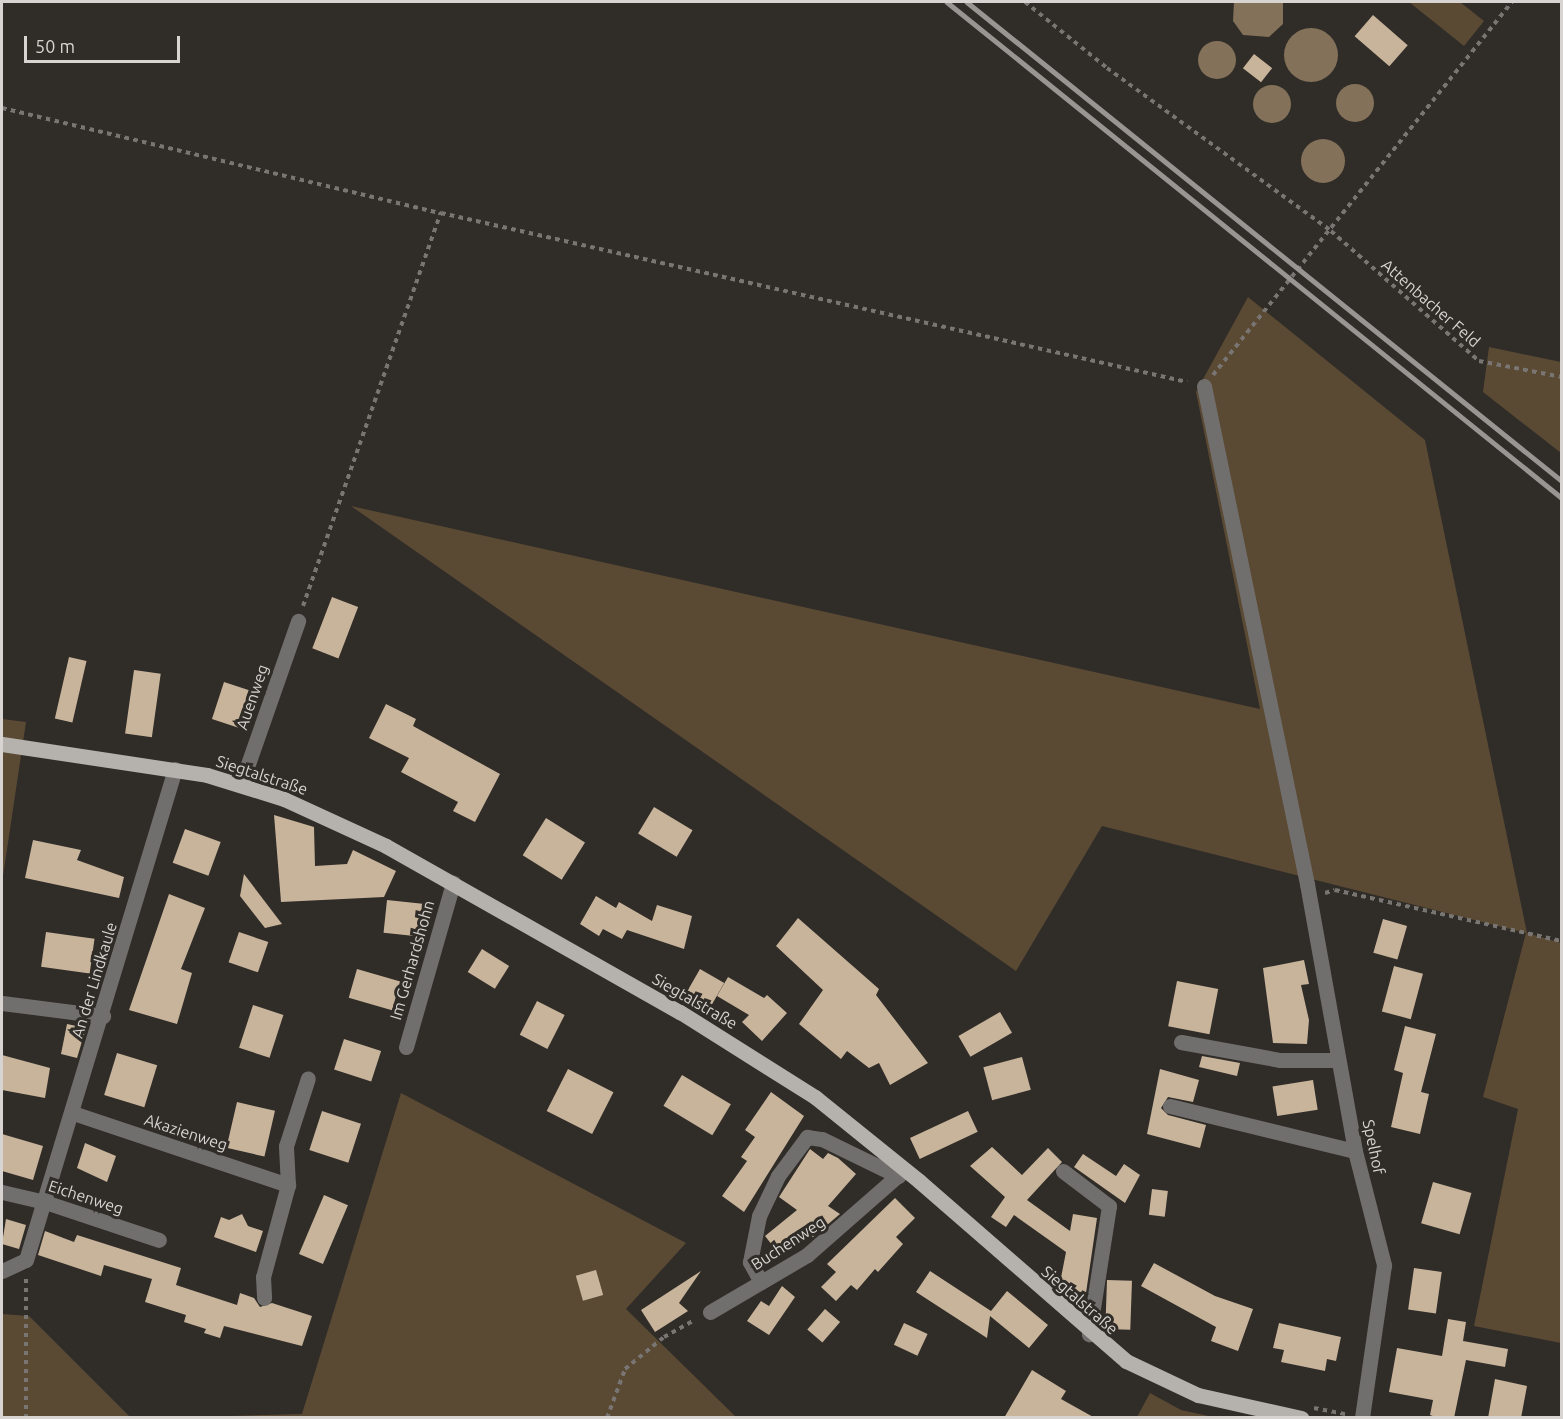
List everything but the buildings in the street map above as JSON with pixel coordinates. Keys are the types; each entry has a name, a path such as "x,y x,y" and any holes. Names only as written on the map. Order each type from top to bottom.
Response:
{"main road":[{"name":"Siegtalstraße","path":"2,744 175,769 241,784 327,816 453,883 743,1050 815,1097 1089,1334 1159,1379 1198,1395 1265,1414 1303,1412"}],"street":[{"name":"Spelhof","path":"1204,386 1309,890 1355,1151 1384,1265 1356,1416"},
{"name":"Auenweg","path":"241,784 298,621"},
{"name":"An der Lindkaule","path":"26,1260 103,1016 175,769"},
{"name":"Im Gerhardshohn","path":"406,1047 453,883"},
{"path":"2,1003 103,1016"},
{"path":"1181,1042 1280,1060 1338,1060"},
{"path":"264,1298 262,1277 288,1185 286,1146 308,1078"},
{"path":"1170,1106 1355,1151"},
{"name":"Akazienweg","path":"73,1113 288,1185"},
{"path":"761,1282 750,1262 759,1216 778,1176 807,1137 822,1139 901,1173"},
{"path":"1063,1171 1109,1206 1089,1334"},
{"name":"Buchenweg","path":"710,1312 836,1233 901,1173"},
{"name":"Eichenweg","path":"2,1192 45,1202 159,1240"},
{"path":"2,1271 26,1260"}],"path":[{"name":"Attenbacher Feld","path":"1025,2 1107,68 1331,231 1479,361 1562,377"},
{"path":"2,108 441,213 1204,386 1331,231 1512,2"},
{"path":"298,621 441,213"},
{"path":"1309,890 1335,890 1562,941"},
{"path":"26,1260 26,1418"},
{"path":"607,1418 625,1369 664,1337 710,1312"},
{"path":"1303,1412 1356,1416"}],"shaded area":[{"path":"1234,2 1283,2 1283,24 1269,37 1243,35 1233,21"},
{"path":"1409,2 1460,2 1484,21 1464,46"},
{"path":"1311,28 1321,30 1330,36 1336,45 1338,55 1336,65 1330,74 1321,80 1311,82 1301,80 1292,74 1286,65 1284,55 1286,45 1292,36 1301,30"},
{"path":"1217,41 1231,46 1236,60 1231,74 1217,79 1203,74 1198,60 1203,46"},
{"path":"1355,84 1369,89 1374,103 1369,117 1355,122 1341,117 1336,103 1341,89"},
{"path":"1272,85 1286,90 1291,104 1286,118 1272,123 1258,118 1253,104 1258,90"},
{"path":"1323,139 1338,146 1345,161 1338,176 1323,183 1308,176 1301,161 1308,146"},
{"path":"1248,297 1425,440 1527,933 1561,943 1561,1343 1474,1326 1518,1109 1483,1097 1526,933 1102,826 1016,971 351,506 1260,709 1196,392"},
{"path":"1489,347 1561,362 1561,453 1483,392"},
{"path":"2,719 26,722 2,883"},
{"path":"401,1093 686,1243 626,1309 736,1417 158,1418 302,1414"},
{"path":"2,1314 29,1316 130,1417 2,1417"},
{"path":"1150,1393 1181,1410 1213,1417 1137,1417"}],"railway":[{"path":"947,2 1562,498"},
{"path":"967,2 1562,481"}]}
